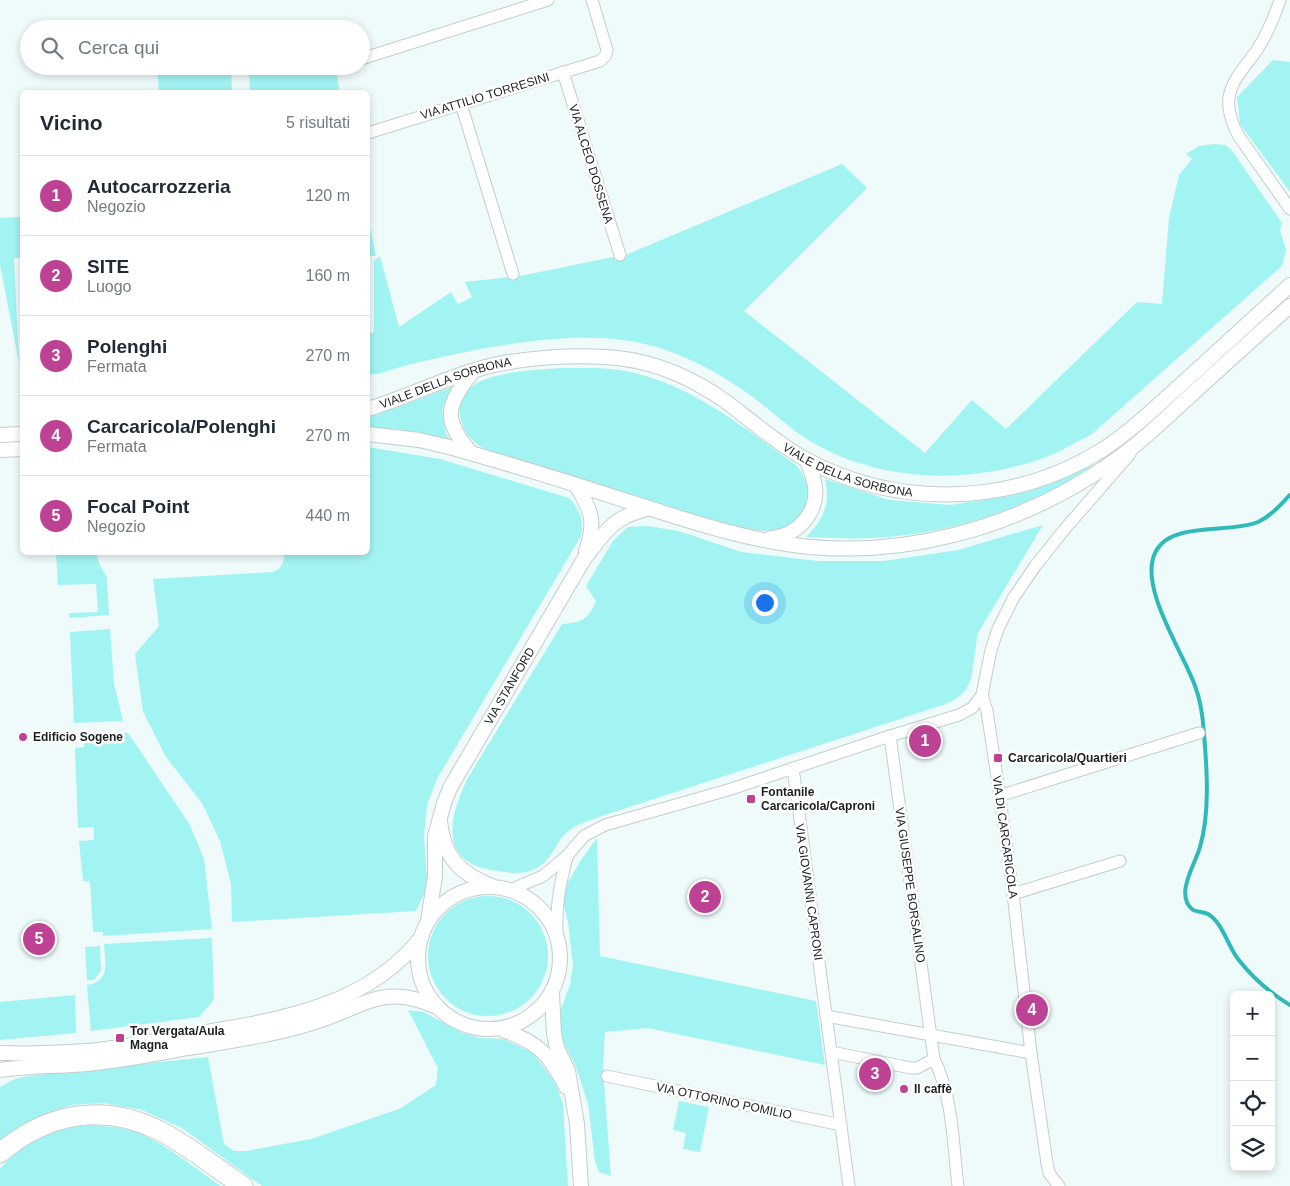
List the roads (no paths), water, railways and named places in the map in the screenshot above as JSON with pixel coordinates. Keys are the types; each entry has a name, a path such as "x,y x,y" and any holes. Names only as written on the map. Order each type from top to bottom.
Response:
{"highway":[{"path":"0,1153 22,1136 46,1124 76,1116 109,1115 144,1123 162,1131 243,1186"}],"street":[{"path":"370,56 548,0"},
{"name":"VIA ATTILIO TORRESINI","path":"370,132 602,59 606,55 607,50 592,0"},
{"path":"1280,0 1265,37 1235,80 1230,93 1229,104 1238,135 1290,209"},
{"name":"VIA ALCEO DOSSENA","path":"563,72 620,255"},
{"path":"460,104 513,274"},
{"name":"VIALE DELLA SORBONA","path":"370,408 473,371 496,365 586,356 625,359 674,373 710,391 807,460 844,477 902,492 937,495 989,492 1048,477 1088,458 1122,435 1164,400 1290,285"},
{"path":"370,434 418,440 471,453 733,533 755,538 806,546 841,548 892,546 923,542 1013,517 1064,493 1109,465 1148,434 1290,306"},
{"path":"471,453 454,432 451,414 452,403 457,393 473,371"},
{"path":"0,435 20,434"},
{"name":"VIA DI CARCARICOLA","path":"1059,1186 1049,1173 1031,1053 1013,894 988,718 982,695 994,640 1008,608 1018,591 1064,530 1148,434"},
{"path":"0,450 20,448"},
{"path":"755,538 784,536 790,534 804,522 812,508 815,495 814,481 807,460"},
{"name":"VIA STANFORD","path":"576,485 590,511 592,523 592,533 584,559"},
{"name":"VIA STANFORD","path":"428,921 435,876 435,836 444,803 454,782 584,559 612,526 623,518 650,508"},
{"path":"510,890 543,876 567,856 584,836 605,824 728,790 966,712 975,706 982,695"},
{"path":"999,796 1198,733"},
{"name":"VIA GIUSEPPE BORSALINO","path":"890,736 934,1059"},
{"name":"VIA GIOVANNI CAPRONI","path":"793,768 831,1052"},
{"path":"440,816 445,846 455,862 466,873 493,886 522,894 538,905 549,919 557,937"},
{"path":"567,856 556,906 558,964 552,993 552,1013 556,1042 568,1071 578,1131 582,1186"},
{"path":"1013,894 1120,861"},
{"path":"493,886 470,890 455,896 443,903 428,921 422,936 420,961 424,984 431,1000 437,1007 458,1022 482,1030 503,1030 524,1022 542,1006 552,993"},
{"path":"0,1054 108,1048 236,1027 293,1015 324,1005 375,979 406,955 422,936"},
{"path":"0,1070 96,1063 256,1037 321,1020 385,996 410,997 437,1007"},
{"path":"826,1016 1031,1053"},
{"path":"503,1030 524,1039 544,1052 554,1063 573,1101"},
{"path":"849,1186 831,1052 911,1068 916,1068 934,1059 942,1075 947,1099 958,1186"},
{"name":"VIA OTTORINO POMILIO","path":"606,1076 841,1125"}],"waterway":[{"path":"1290,495 1263,520 1258,522 1188,532 1175,536 1164,542 1156,551 1152,565 1152,582 1157,600 1195,686 1203,722 1207,776 1205,820 1200,847 1188,880 1185,896 1193,910 1206,913 1213,918 1243,966 1268,990 1290,1005"}],"place":[{"name":"Edificio Sogene","path":"23,737"},
{"name":"Autocarrozzeria","path":"925,741"},
{"name":"Carcaricola/Quartieri","path":"998,758"},
{"name":"Fontanile Carcaricola/Caproni","path":"751,799"},
{"name":"SITE","path":"705,897"},
{"name":"Focal Point","path":"39,939"},
{"name":"Carcaricola/Polenghi","path":"1032,1010"},
{"name":"Tor Vergata/Aula Magna","path":"120,1038"},
{"name":"Polenghi","path":"875,1074"},
{"name":"Il caffè","path":"904,1089"}]}
